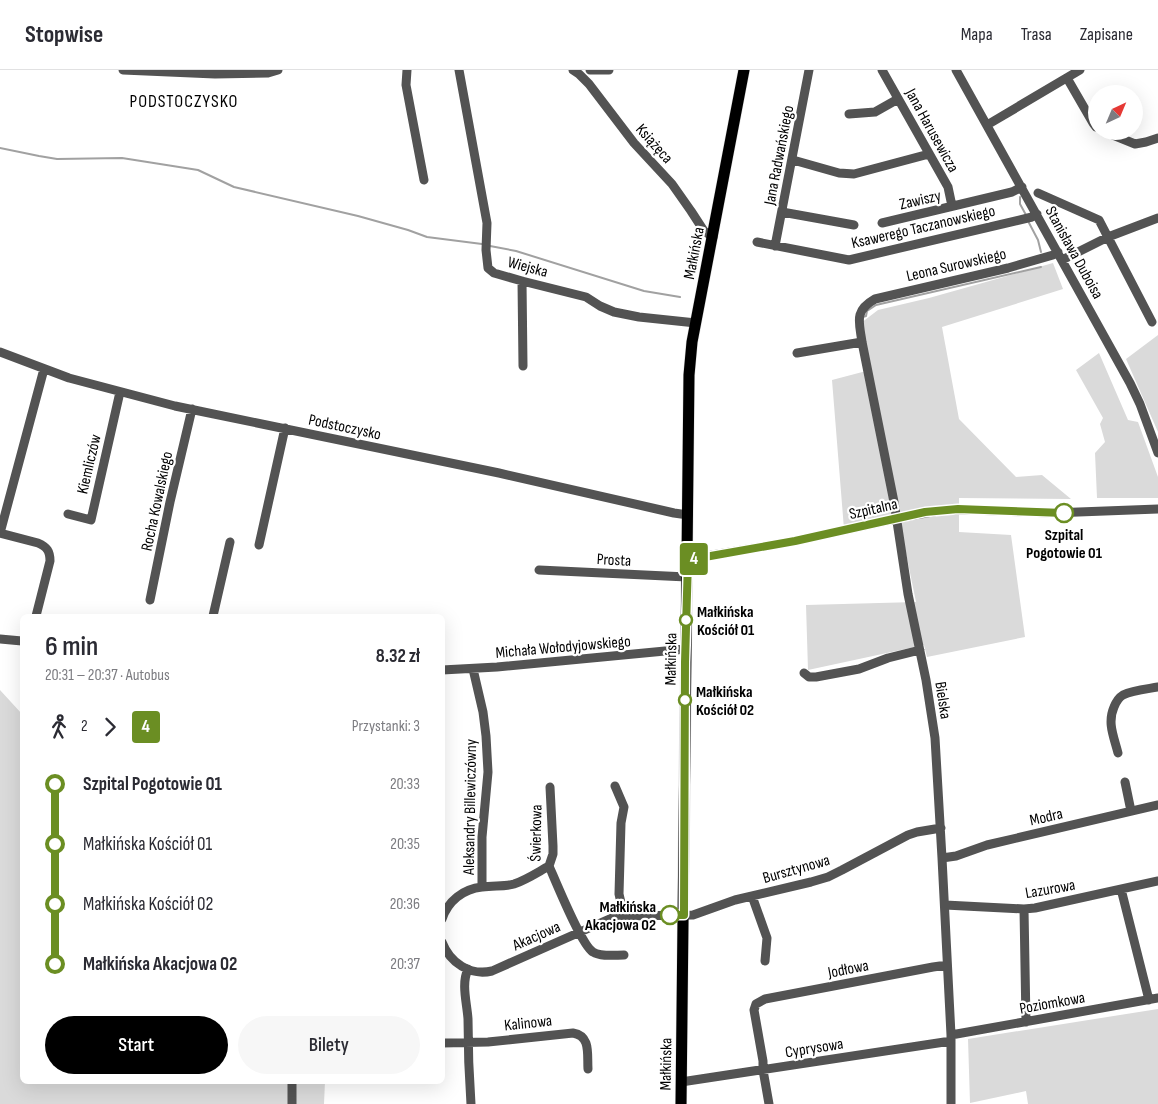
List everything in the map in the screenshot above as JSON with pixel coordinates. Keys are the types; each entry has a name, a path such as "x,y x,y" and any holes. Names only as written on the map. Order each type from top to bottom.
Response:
{"main road":[{"name":"Małkińska","path":"681,1104 689,375 692,342 744,70"}],"street":[{"path":"123,70 215,74 268,73 278,70"},
{"path":"407,70 406,85 424,180"},
{"name":"Wiejska","path":"459,70 487,223 486,250 488,268 494,273 586,297 614,312 639,317 696,322"},
{"path":"590,70 609,70"},
{"name":"Jana Radwańskiego","path":"775,246 809,70"},
{"name":"Jana Harusewicza","path":"882,70 948,187 952,206"},
{"name":"Stanisława Duboisa","path":"956,70 1130,383 1140,404 1158,454"},
{"path":"987,126 1080,70"},
{"name":"Książęca","path":"578,71 634,143 672,184 704,231 713,237"},
{"path":"1067,78 1088,116"},
{"path":"850,114 874,112 898,98"},
{"path":"1125,140 1135,144 1158,138"},
{"path":"792,160 839,173 854,174 929,154"},
{"name":"Zawiszy","path":"882,223 1012,192 1022,187"},
{"path":"1038,193 1099,220 1152,322"},
{"path":"782,212 854,225"},
{"name":"Ksawerego Taczanowskiego","path":"757,242 849,260 1037,214"},
{"name":"Leona Surowskiego","path":"863,308 875,299 1008,268 1053,255 1060,256 1158,218"},
{"path":"522,281 523,366"},
{"name":"Bielska","path":"863,308 858,319 935,738 948,965 951,1104"},
{"path":"797,353 862,342"},
{"name":"Podstoczysko","path":"0,352 44,369 120,392 688,515"},
{"path":"37,614 50,561 49,552 44,546 0,533 44,369"},
{"name":"Kiemliczów","path":"68,514 91,520 120,392"},
{"name":"Rocha Kowalskiego","path":"150,600 170,502 192,409"},
{"path":"259,545 285,428"},
{"name":"Szpitalna","path":"688,560 795,541 925,512 958,509 1052,513 1158,509"},
{"path":"213,614 230,542"},
{"name":"Prosta","path":"539,570 687,577"},
{"path":"0,639 20,641"},
{"name":"Michała Wołodyjowskiego","path":"445,670 473,669 686,649"},
{"path":"804,672 809,677 816,677 859,669 895,656 920,650"},
{"name":"Aleksandry Billewiczówny","path":"473,669 486,732 488,772 482,837 482,887"},
{"path":"1118,753 1111,728 1111,714 1116,701 1125,694 1158,687"},
{"path":"1125,782 1131,811"},
{"name":"Świerkowa","path":"550,786 553,854 549,866 587,946 593,952 602,955 624,955"},
{"path":"615,786 624,807 621,822 619,894 624,916"},
{"name":"Modra","path":"942,858 956,856 987,844 1158,805"},
{"name":"Bursztynowa","path":"684,915 694,914 722,904 811,882 828,876 908,835 941,828"},
{"path":"445,912 448,906 466,891 482,887 514,884 549,866"},
{"name":"Lazurowa","path":"945,905 1024,909 1158,880"},
{"path":"1121,889 1153,999"},
{"path":"752,896 767,938 764,961"},
{"path":"1024,909 1026,1022"},
{"name":"Akacjowa","path":"468,969 483,972 492,971 611,918 684,915"},
{"path":"445,949 453,959 468,969 465,980 471,1104"},
{"name":"Jodłowa","path":"763,1070 754,1010 756,1004 765,999 933,966 948,965"},
{"name":"Poziomkowa","path":"951,1038 1153,999"},
{"name":"Kalinowa","path":"445,1043 498,1041 573,1033 580,1034 587,1046 588,1068"},
{"name":"Cyprysowa","path":"681,1082 951,1038"},
{"path":"763,1070 769,1104"},
{"path":"292,1084 292,1104"}],"shaded area":[{"path":"1053,263 1063,289 942,327 959,419 1016,477 1042,475 1071,499 959,498 959,532 1011,535 1025,637 927,657 924,645 808,670 806,605 916,602 898,514 844,529 832,380 870,370 861,323 878,310 929,298"},
{"path":"1158,335 1158,432 1126,359"},
{"path":"1099,353 1128,420 1138,422 1158,477 1158,498 1097,498 1095,453 1105,442 1100,424 1103,418 1076,370"},
{"path":"0,690 20,712 20,1084 325,1084 324,1104 0,1104"},
{"path":"1158,1009 1158,1104 1028,1104 1026,1091 970,1103 968,1039"}],"waterway":[{"path":"0,148 57,159 122,158 198,170 234,187 358,216 427,237 482,244"},
{"path":"1020,197 1020,204 1026,215"},
{"path":"1028,221 1038,240 1041,252"},
{"path":"490,246 516,251 644,291 680,297"},
{"path":"863,317 866,316 867,311 876,305 1041,267"}],"bus line":[{"name":"4","path":"670,915 684,915 685,662 688,560 795,541 925,512 958,509 1064,513"}],"place":[{"name":"Szpital Pogotowie 01","path":"1064,513"},
{"name":"Małkińska Kościół 01","path":"686,620"},
{"name":"Małkińska Kościół 02","path":"685,700"},
{"name":"Małkińska Akacjowa 02","path":"670,915"}],"district":[{"name":"PODSTOCZYSKO","path":"184,101"}]}
